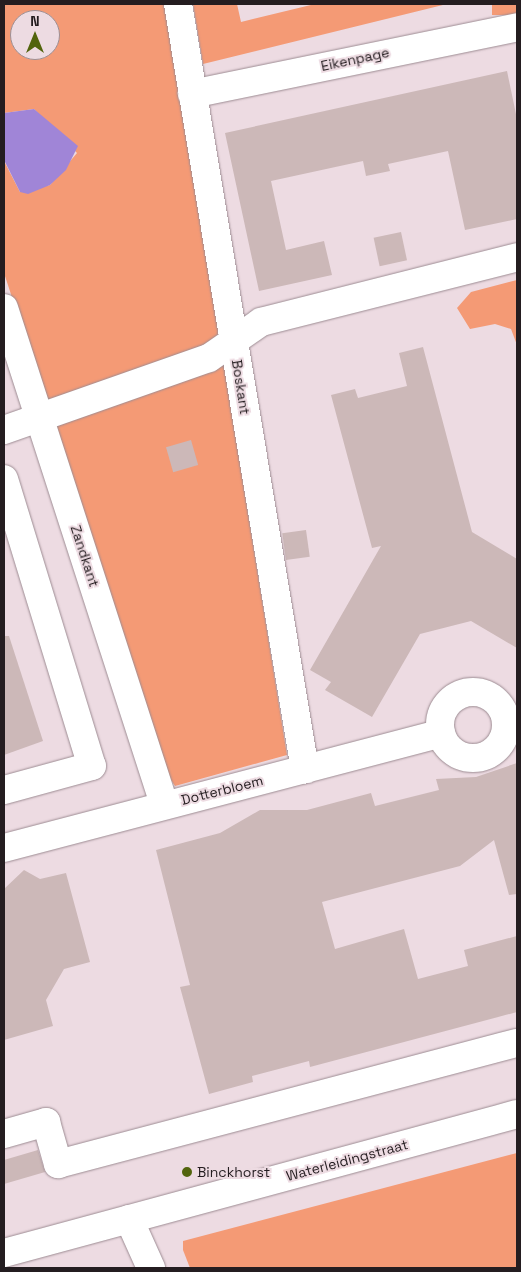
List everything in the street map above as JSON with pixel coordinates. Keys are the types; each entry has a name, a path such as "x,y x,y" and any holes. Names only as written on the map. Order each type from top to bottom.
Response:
{"street":[{"name":"Boskant","path":"178,4 306,770"},
{"name":"Eikenpage","path":"192,94 517,27"},
{"path":"4,430 38,415 209,358 261,322 517,257"},
{"name":"Zandkant","path":"4,308 164,804"},
{"path":"4,480 92,766 4,790"},
{"path":"475,691 494,698 511,713 505,736 492,753 472,758 452,751 441,733 442,713 455,697 475,691"},
{"name":"Dotterbloem","path":"4,848 164,804 306,770 441,733"},
{"path":"4,1134 46,1122 58,1164 517,1042"},
{"name":"Waterleidingstraat","path":"4,1253 517,1114"},
{"path":"129,1219 151,1268"}],"shaded area":[{"path":"4,4 166,4 287,755 175,786 169,777 4,273 4,161 20,192 50,185 77,153 34,109 4,113"},
{"path":"193,4 237,4 241,22 315,4 447,4 203,64"},
{"path":"492,4 517,4 517,15 492,15"},
{"path":"34,109 78,146 66,170 50,185 28,194 20,192 4,160 4,113"},
{"path":"517,280 517,345 511,329 495,324 470,329 457,308 471,292"},
{"path":"517,1153 517,1268 190,1268 183,1250 183,1241"}],"building":[{"path":"507,71 517,119 517,219 465,230 448,151 388,164 390,171 366,176 363,161 271,181 286,250 324,241 332,275 259,291 225,133"},
{"path":"401,232 407,260 380,266 374,238"},
{"path":"423,347 472,532 517,559 517,648 471,621 420,634 372,717 325,690 331,682 310,670 381,546 372,548 331,395 355,389 358,398 407,386 399,353"},
{"path":"191,440 198,465 173,472 166,447"},
{"path":"306,530 310,557 286,560 282,533"},
{"path":"4,636 9,636 43,741 4,755"},
{"path":"517,763 517,894 509,895 494,840 460,866 322,902 335,949 404,929 418,979 468,966 464,950 517,936 517,1012 310,1067 309,1061 252,1076 253,1082 209,1094 180,987 190,985 156,850 220,833 260,810 307,810 371,793 375,806 439,790 436,779 476,777"},
{"path":"24,870 40,879 66,873 90,962 64,969 46,1000 53,1026 4,1040 4,889"},
{"path":"38,1150 45,1172 4,1184 4,1160"}],"place":[{"name":"Binckhorst","path":"187,1172"}]}
